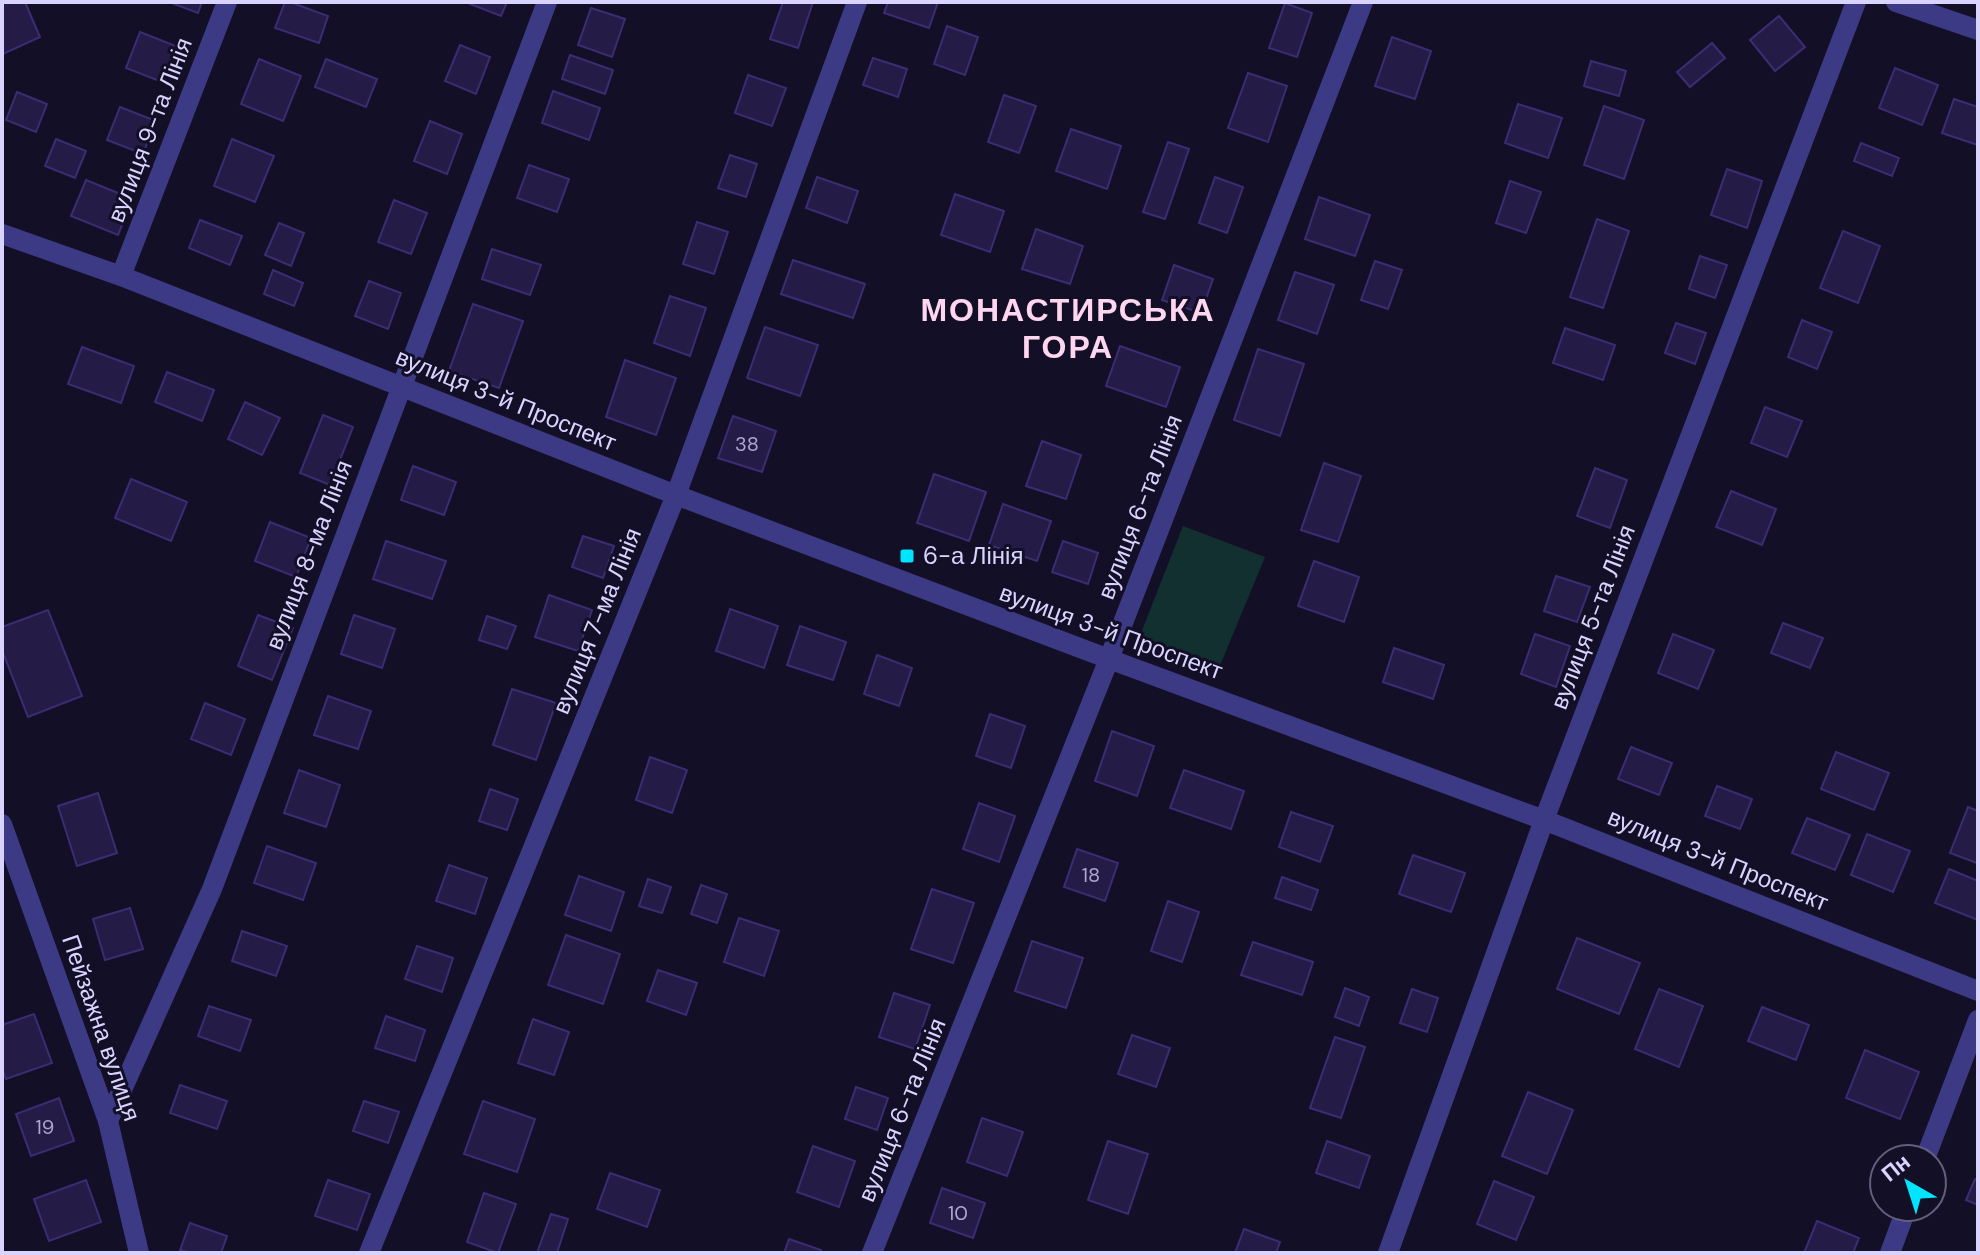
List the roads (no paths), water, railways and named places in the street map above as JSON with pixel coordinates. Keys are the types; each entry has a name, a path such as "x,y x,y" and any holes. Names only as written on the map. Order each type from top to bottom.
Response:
{"street":[{"name":"вулиця 9-та Лінія","path":"121,276 227,2"},
{"name":"вулиця 8-ма Лінія","path":"108,1121 212,889 547,2"},
{"name":"вулиця 7-ма Лінія","path":"369,1253 676,495 857,2"},
{"name":"вулиця 6-та Лінія","path":"872,1253 1109,659 1363,2"},
{"name":"вулиця 5-та Лінія","path":"1388,1253 1544,820 1856,2"},
{"path":"1896,2 1978,30"},
{"name":"вулиця 3-й Проспект","path":"2,234 121,276 676,495 1544,820 1978,991"},
{"name":"Пейзажна вулиця","path":"2,824 108,1121 139,1253"},
{"path":"1931,1143 1978,1020"},
{"path":"1890,1253 1901,1223"}],"place":[{"name":"6-а Лінія","path":"907,556"}],"district":[{"name":"МОНАСТИРСЬКА ГОРА","path":"1068,328"}]}
